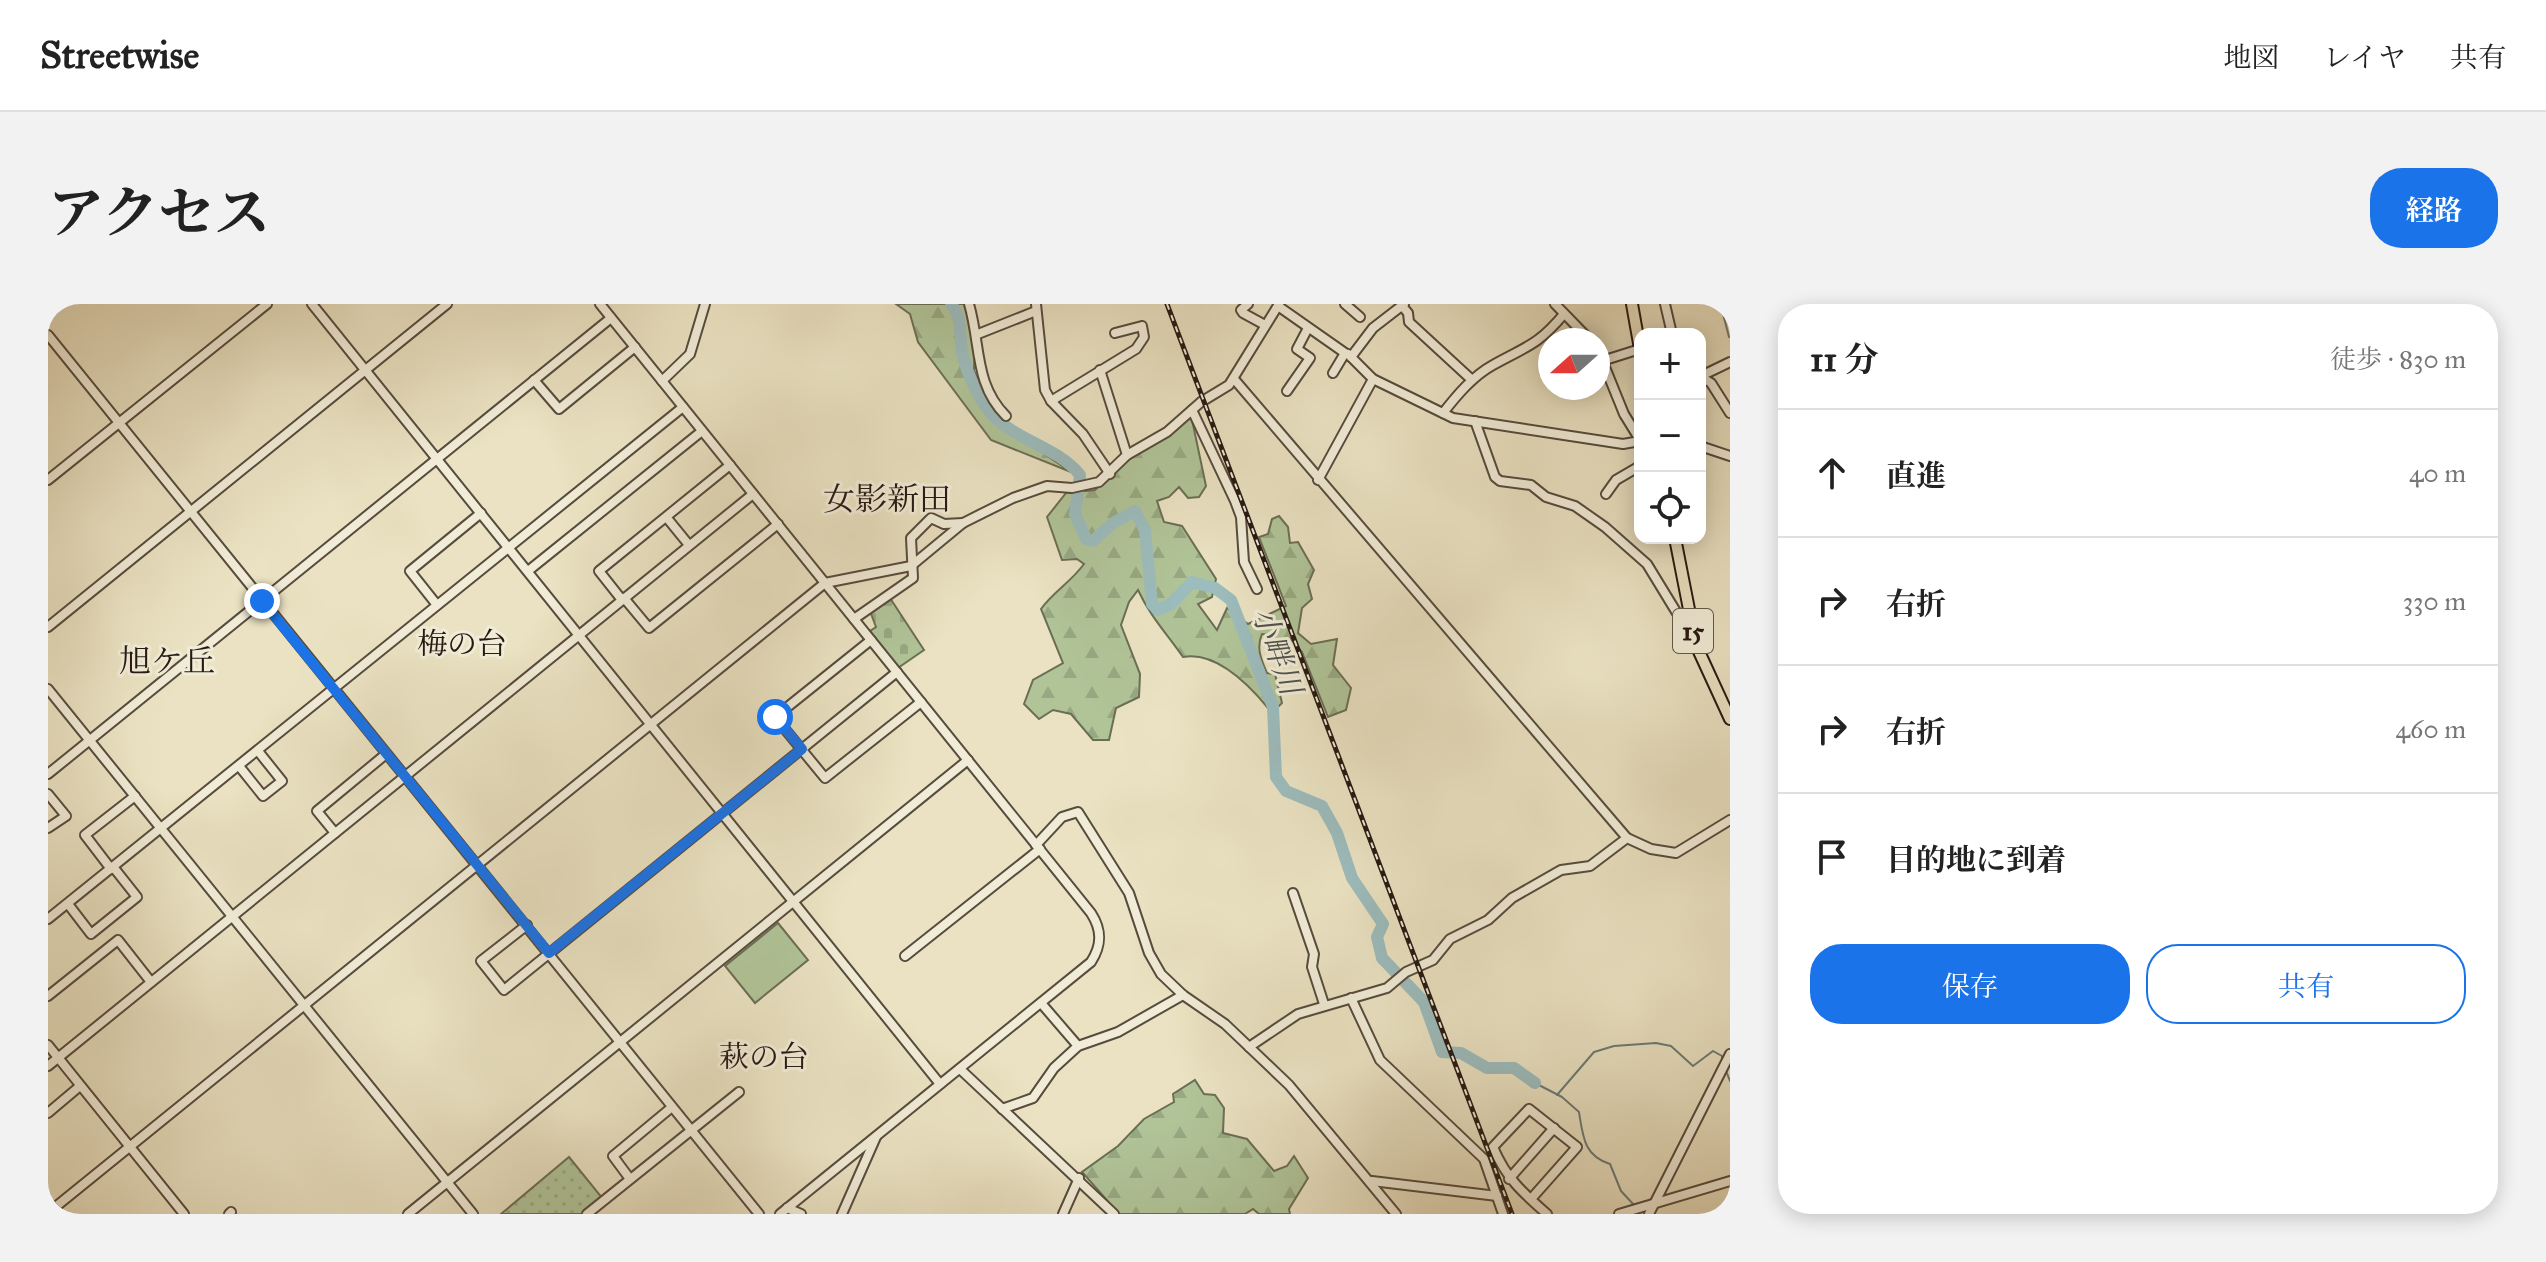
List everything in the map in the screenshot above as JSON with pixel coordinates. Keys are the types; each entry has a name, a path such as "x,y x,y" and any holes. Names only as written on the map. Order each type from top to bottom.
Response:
{"main road":[{"path":"1632,304 1636,328"},
{"name":"15","path":"1676,544 1696,645 1729,716"}],"street":[{"path":"48,480 267,304"},
{"path":"312,304 940,1084"},
{"path":"48,627 447,304"},
{"path":"600,304 1091,913 1100,935 1098,952 1091,962 784,1211"},
{"path":"662,381 690,354 705,304"},
{"path":"969,304 978,334 978,369 991,400 1006,416"},
{"path":"1248,304 1241,310 1243,313 1266,329"},
{"path":"1345,304 1360,317"},
{"path":"1555,304 1578,328"},
{"path":"1665,304 1671,328"},
{"path":"48,1213 825,583 911,566 963,523 1047,486 1083,488 1110,474 1127,455 1167,432 1234,379 1278,305 1348,355 1373,379 1443,413 1475,421 1623,444 1634,441"},
{"path":"1333,373 1373,328 1403,305 1409,322 1472,380"},
{"path":"978,334 1036,308 1040,364 1051,401 1083,434 1110,474"},
{"path":"1443,413 1472,380 1491,366 1536,344 1564,314"},
{"path":"48,774 611,318"},
{"path":"1051,401 1136,349 1144,337 1142,326 1137,325 1115,333"},
{"path":"1287,391 1310,358 1297,349 1308,328"},
{"path":"48,335 759,1214"},
{"path":"534,380 559,409 635,347"},
{"path":"1610,358 1634,351"},
{"path":"1706,374 1730,362"},
{"path":"1100,370 1127,455"},
{"path":"1610,374 1624,414 1634,430"},
{"path":"1234,379 1627,838 1651,849 1676,853 1730,820"},
{"path":"1318,480 1373,379"},
{"path":"1706,380 1730,413"},
{"path":"50,914 68,904 683,407"},
{"path":"1192,410 1241,517 1244,562 1257,589"},
{"path":"1475,421 1495,477 1500,481 1531,485 1546,497 1575,506 1605,527 1647,564 1696,645"},
{"path":"528,571 702,431"},
{"path":"1706,448 1730,456"},
{"path":"730,465 599,571 649,628 778,524"},
{"path":"1606,494 1616,480 1634,470"},
{"path":"48,1066 753,494"},
{"path":"437,605 410,571 481,513"},
{"path":"667,518 689,545"},
{"path":"854,619 913,578 911,538 931,518 944,524 963,523"},
{"path":"871,640 775,717 825,778 921,702"},
{"path":"527,925 481,961 504,990 897,672"},
{"path":"48,689 473,1214"},
{"path":"239,766 263,796 282,781 258,751"},
{"path":"335,833 317,811 386,754"},
{"path":"408,1214 968,760"},
{"path":"48,794 66,816 48,828"},
{"path":"68,904 91,934 137,897 85,835 135,796"},
{"path":"905,956 1038,847 1062,817 1078,812 1129,893 1155,966 1183,995 1225,1024 1289,1085 1337,1147 1372,1181 1396,1214"},
{"path":"1249,1047 1298,1014 1324,1004 1375,994 1433,960 1450,939 1488,920 1521,892 1561,870 1590,866 1627,838"},
{"path":"1293,893 1314,954 1312,967 1324,1004"},
{"path":"48,996 118,940 151,982"},
{"path":"1002,1109 1033,1098 1054,1068 1078,1046 1118,1032 1183,995"},
{"path":"1351,998 1380,1060 1484,1159 1503,1214"},
{"path":"1041,1003 1078,1046"},
{"path":"48,1045 184,1214"},
{"path":"1649,1214 1730,1054"},
{"path":"960,1069 1114,1214"},
{"path":"48,1113 80,1086"},
{"path":"587,1214 739,1092"},
{"path":"630,1179 613,1156 672,1107"},
{"path":"1531,1199 1577,1147 1529,1109 1493,1147 1509,1179 1547,1214"},
{"path":"1509,1179 1554,1128"},
{"path":"842,1214 878,1133"},
{"path":"1063,1214 1079,1178"},
{"path":"1372,1181 1497,1196"},
{"path":"1619,1214 1730,1181"},
{"path":"784,1211 801,1214"}],"green space":[{"path":"896,304 969,304 975,335 974,370 988,405 1030,444 1071,472 991,440 918,342 910,314"},
{"path":"1191,415 1206,486 1199,497 1188,498 1179,487 1169,497 1157,501 1164,522 1182,526 1216,579 1212,597 1198,604 1217,630 1227,608 1248,624 1286,606 1259,537 1268,534 1272,519 1279,516 1288,527 1290,543 1298,542 1314,570 1308,584 1312,599 1302,608 1298,633 1311,644 1337,639 1333,665 1351,688 1346,710 1328,717 1302,652 1290,638 1278,641 1271,635 1262,634 1259,644 1261,658 1267,673 1275,674 1282,703 1277,708 1268,708 1241,680 1219,664 1208,659 1183,657 1153,617 1138,590 1129,602 1121,625 1140,674 1139,697 1116,708 1109,740 1093,740 1071,714 1053,710 1039,719 1024,704 1033,680 1063,663 1041,609 1084,564 1077,559 1062,560 1047,517 1066,493 1095,490 1129,456"},
{"path":"890,598 924,650 898,668 870,631 876,627 870,611"},
{"path":"778,923 808,960 755,1003 725,966"},
{"path":"1195,1080 1204,1094 1215,1095 1224,1108 1223,1133 1247,1139 1274,1171 1287,1166 1294,1156 1308,1178 1289,1209 1290,1214 1259,1214 1253,1209 1245,1214 1119,1214 1082,1172 1118,1146 1144,1119 1174,1102 1173,1094"},
{"path":"569,1157 603,1199 584,1214 501,1214"}],"waterway":[{"name":"小畔川","path":"951,304 959,323 965,363 986,407 1007,427 1058,456 1080,475 1075,514 1086,539 1093,541 1113,523 1135,511 1145,530 1152,604 1158,610 1171,604 1192,582 1215,588 1231,600 1273,707 1276,777 1286,791 1322,806 1337,833 1352,878 1383,924 1377,937 1382,958 1424,1002 1442,1052 1461,1053 1487,1068 1514,1068 1535,1083"},
{"path":"1713,304 1721,306 1729,337"},
{"name":"小畔川","path":"1557,1095 1594,1052 1614,1046 1656,1043 1671,1046 1693,1066 1713,1051 1722,1056 1722,1063"},
{"name":"小畔川","path":"1726,1071 1730,1081"},
{"path":"1535,1083 1562,1097 1579,1112 1590,1151 1610,1164 1621,1191 1634,1205"}],"railway":[{"path":"1167,304 1512,1214"}],"district":[{"name":"女影新田","path":"887,499"},
{"name":"梅の台","path":"462,644"},
{"name":"旭ケ丘","path":"167,661"},
{"name":"萩の台","path":"764,1057"}],"route":[{"path":"262,601 549,953 802,749 775,717"}]}
